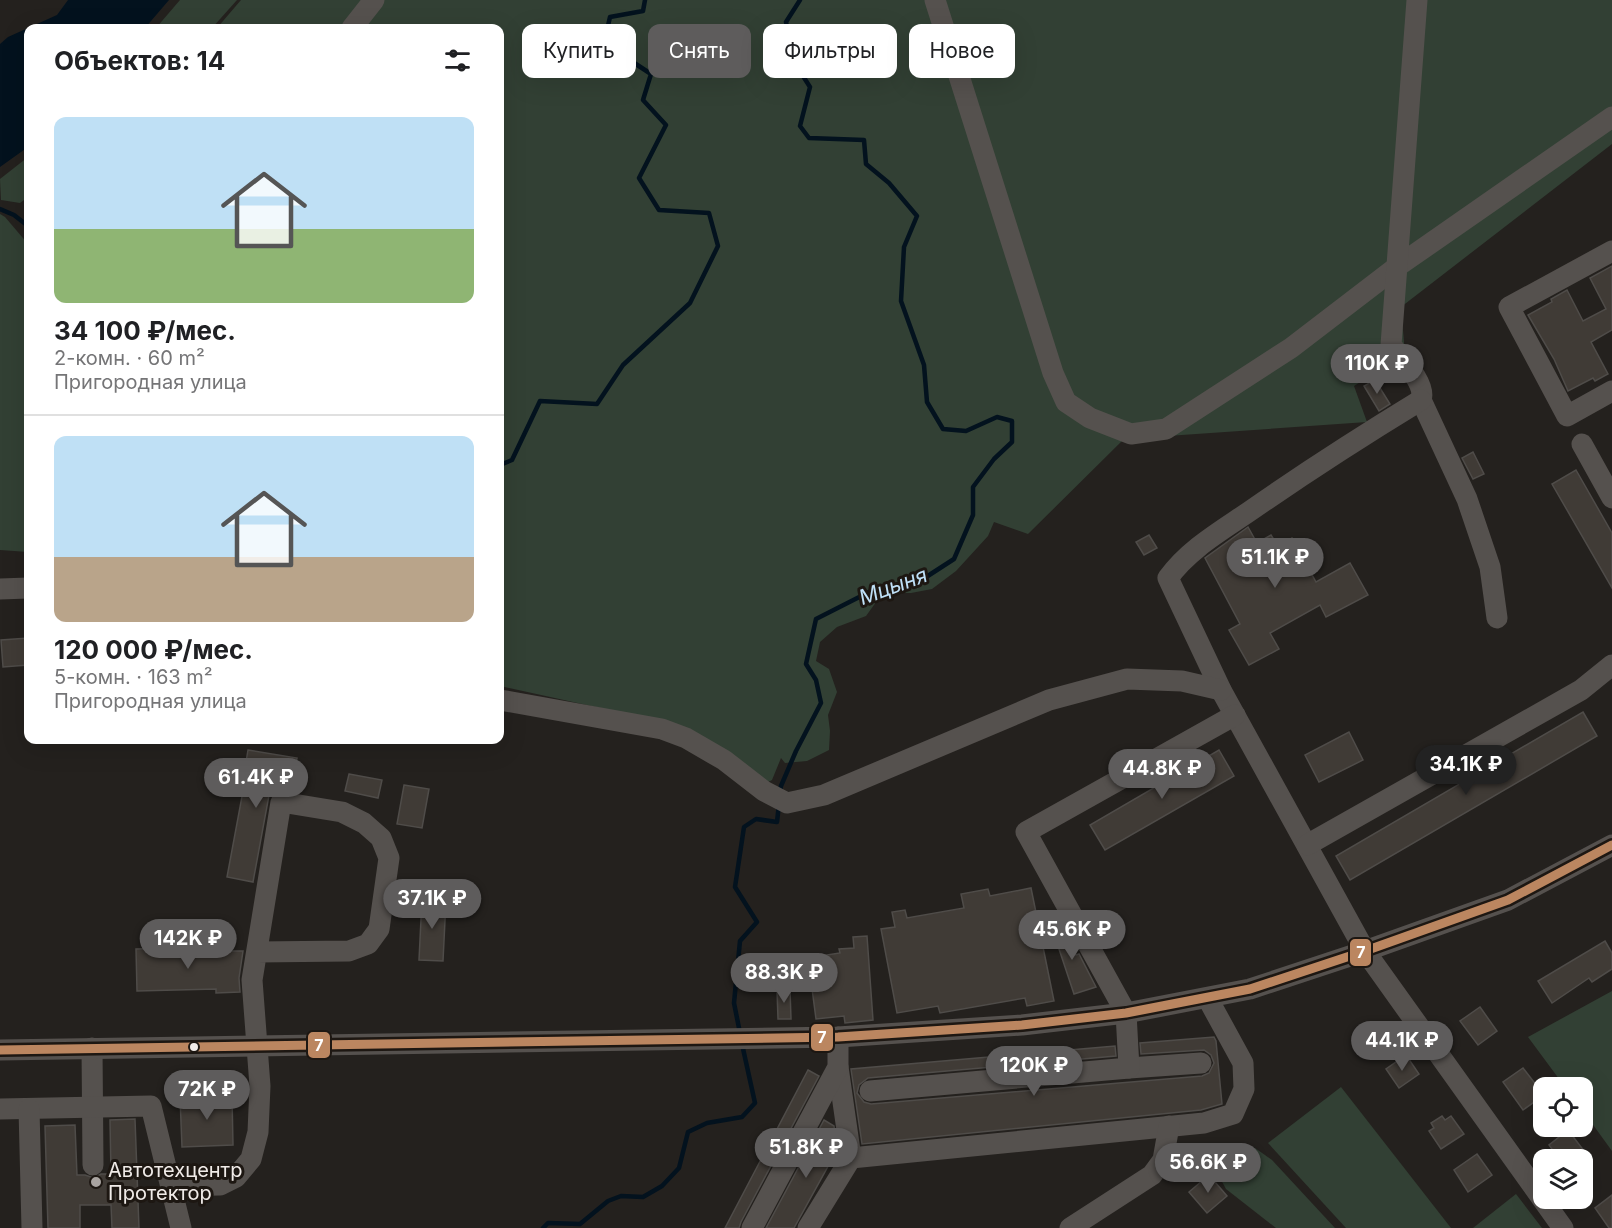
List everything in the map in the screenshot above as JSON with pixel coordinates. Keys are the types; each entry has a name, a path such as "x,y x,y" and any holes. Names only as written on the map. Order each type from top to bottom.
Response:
{"street":[{"path":"355,24 374,0"},
{"path":"935,0 1053,373 1066,402 1089,418 1131,435 1166,429 1290,348 1398,266 1612,117"},
{"path":"1417,0 1391,345 1421,385 1423,396 1421,400 1335,452 1211,538 1180,561 1168,578 1221,690 1365,951 1563,1228"},
{"path":"1612,251 1509,307 1567,416 1612,391"},
{"path":"1421,400 1467,499 1490,567 1497,618"},
{"path":"1582,444 1612,498"},
{"path":"0,589 24,588"},
{"path":"1307,845 1581,690 1612,665"},
{"path":"504,701 662,729 686,738 724,760 764,791 788,803 824,795 1049,700 1127,679 1182,681 1221,690"},
{"path":"1129,1068 1126,1013 1026,832 1236,715"},
{"path":"171,1186 220,1185 236,1177 251,1159 258,1132 260,1086 252,980 256,952 281,802 342,812 364,823 381,838 389,858 379,929 368,944 349,951 256,952"},
{"path":"0,1050 838,1037 1022,1025 1126,1013 1208,999 1250,989 1365,951 1508,900 1612,844"},
{"path":"851,1158 1204,1123 1233,1114 1244,1089 1243,1062 1208,999"},
{"path":"808,1228 851,1158 838,1067 838,1037"},
{"path":"92,1048 93,1165"},
{"path":"870,1091 1201,1062"},
{"path":"752,1228 838,1067"},
{"path":"0,1109 151,1106 181,1228"},
{"path":"29,1108 32,1228"},
{"path":"1079,1225 1152,1175 1163,1160 1169,1126"}],"green space":[{"path":"180,0 237,0 216,24 159,24"},
{"path":"241,0 1612,0 1612,144 1401,307 1405,354 1354,386 1367,422 1124,439 1028,534 994,522 988,536 956,571 932,589 911,593 892,593 879,598 866,616 837,627 820,642 816,661 829,669 837,692 828,715 829,750 807,761 785,763 781,758 772,780 766,783 637,716 504,687 504,24 220,24"},
{"path":"24,160 24,200 20,203 1,200 0,179"},
{"path":"0,214 24,239 24,552 0,550"},
{"path":"1612,991 1612,1151 1593,1125 1593,1077 1558,1077 1528,1037"},
{"path":"1341,1087 1451,1228 1346,1228 1268,1143"},
{"path":"1255,1148 1272,1160 1335,1228 1276,1228 1226,1189 1215,1169 1231,1155"},
{"path":"1516,1194 1542,1228 1473,1228"}],"water":[{"path":"68,0 169,0 148,24 37,24 57,15"},
{"path":"24,30 24,150 0,167 0,44 8,37"}],"building":[{"path":"1612,266 1612,330 1591,342 1608,374 1595,381 1593,378 1568,391 1554,359 1528,315 1552,302 1551,299 1567,290 1583,321 1606,309 1590,278"},
{"path":"1375,380 1390,404 1379,411 1364,386"},
{"path":"1473,452 1484,474 1473,479 1462,458"},
{"path":"1576,470 1612,533 1612,588 1552,484"},
{"path":"1248,527 1257,543 1271,535 1278,546 1292,538 1316,582 1350,563 1368,595 1326,617 1320,605 1270,633 1279,649 1249,665 1229,630 1240,624 1205,558"},
{"path":"1149,535 1157,548 1144,555 1136,542"},
{"path":"24,638 24,665 3,667 1,640"},
{"path":"1583,712 1597,736 1350,880 1336,856"},
{"path":"1349,732 1363,760 1319,782 1305,755"},
{"path":"248,750 297,758 293,782 272,779 253,882 227,877 246,775 244,774"},
{"path":"1219,750 1234,776 1105,850 1090,825"},
{"path":"349,774 382,780 378,798 345,791"},
{"path":"404,785 429,789 422,828 397,824"},
{"path":"1031,888 1054,1001 1027,1006 1025,998 940,1013 938,1006 897,1013 881,929 895,927 892,912 905,910 907,918 964,908 961,894 988,889 990,896"},
{"path":"422,899 446,900 443,961 419,960"},
{"path":"1061,922 1076,955 1079,954 1096,987 1074,994 1051,925"},
{"path":"867,936 873,1020 845,1023 844,1016 816,1019 808,958 840,953 839,949 854,948 853,937"},
{"path":"1605,941 1612,953 1612,969 1592,982 1589,978 1552,1003 1538,981"},
{"path":"215,947 215,951 243,951 239,978 240,992 216,993 216,989 137,991 136,949"},
{"path":"790,989 791,1019 778,1019 777,990"},
{"path":"1480,1007 1497,1031 1478,1045 1460,1021"},
{"path":"1214,1037 1222,1104 1201,1110 862,1144 851,1069 1115,1046 1116,1056 868,1078 859,1085 857,1093 864,1102 871,1104 1202,1076 1209,1073 1214,1063 1211,1055 1204,1050 1141,1054 1140,1043"},
{"path":"1406,1055 1419,1074 1399,1088 1386,1069"},
{"path":"1523,1068 1533,1081 1533,1103 1523,1110 1503,1082"},
{"path":"808,1070 819,1076 739,1228 725,1228"},
{"path":"232,1096 233,1145 182,1147 180,1097"},
{"path":"1442,1116 1445,1120 1451,1116 1464,1134 1441,1149 1429,1131 1434,1128 1431,1123"},
{"path":"135,1119 139,1228 112,1228 111,1205 80,1205 80,1228 48,1228 45,1126 75,1125 77,1175 94,1178 101,1174 111,1174 110,1120"},
{"path":"824,1120 834,1126 837,1150 794,1228 766,1228"},
{"path":"1559,1137 1573,1137 1583,1149 1552,1149 1549,1145"},
{"path":"1477,1154 1492,1175 1468,1192 1454,1170"},
{"path":"1209,1175 1227,1196 1207,1213 1189,1192"},
{"path":"1612,1195 1612,1228 1609,1228 1595,1208"}],"waterway":[{"name":"Мцыня","path":"504,463 512,460 540,401 597,404 623,365 690,303 718,246 709,213 659,210 639,178 666,125 643,100 651,74 604,43 610,17 643,11 645,0"},
{"name":"Мцыня","path":"780,793 796,751 821,703 816,680 806,664 816,619 877,588 920,581 954,559 973,515 973,487 994,459 1012,442 1012,421 997,417 966,431 943,429 927,402 924,365 901,301 904,247 917,216 889,183 866,164 864,140 809,138 800,126 810,87 794,62 786,22 800,0"},
{"name":"Мцыня","path":"0,209 14,215 24,223"},
{"name":"Мцыня","path":"740,1033 734,1003 740,941 757,922 735,887 744,827 756,819 777,822 779,804"},
{"name":"Мцыня","path":"543,1228 548,1223 580,1224 608,1201 621,1196 643,1197 662,1186 679,1168 688,1132 707,1123 742,1117 755,1103 742,1044"}],"transit line":[{"name":"7","path":"0,1050 838,1037 1022,1025 1126,1013 1250,989 1365,951 1508,900 1612,845"}],"place":[{"name":"Автотехцентр Протектор","path":"96,1182"}]}
